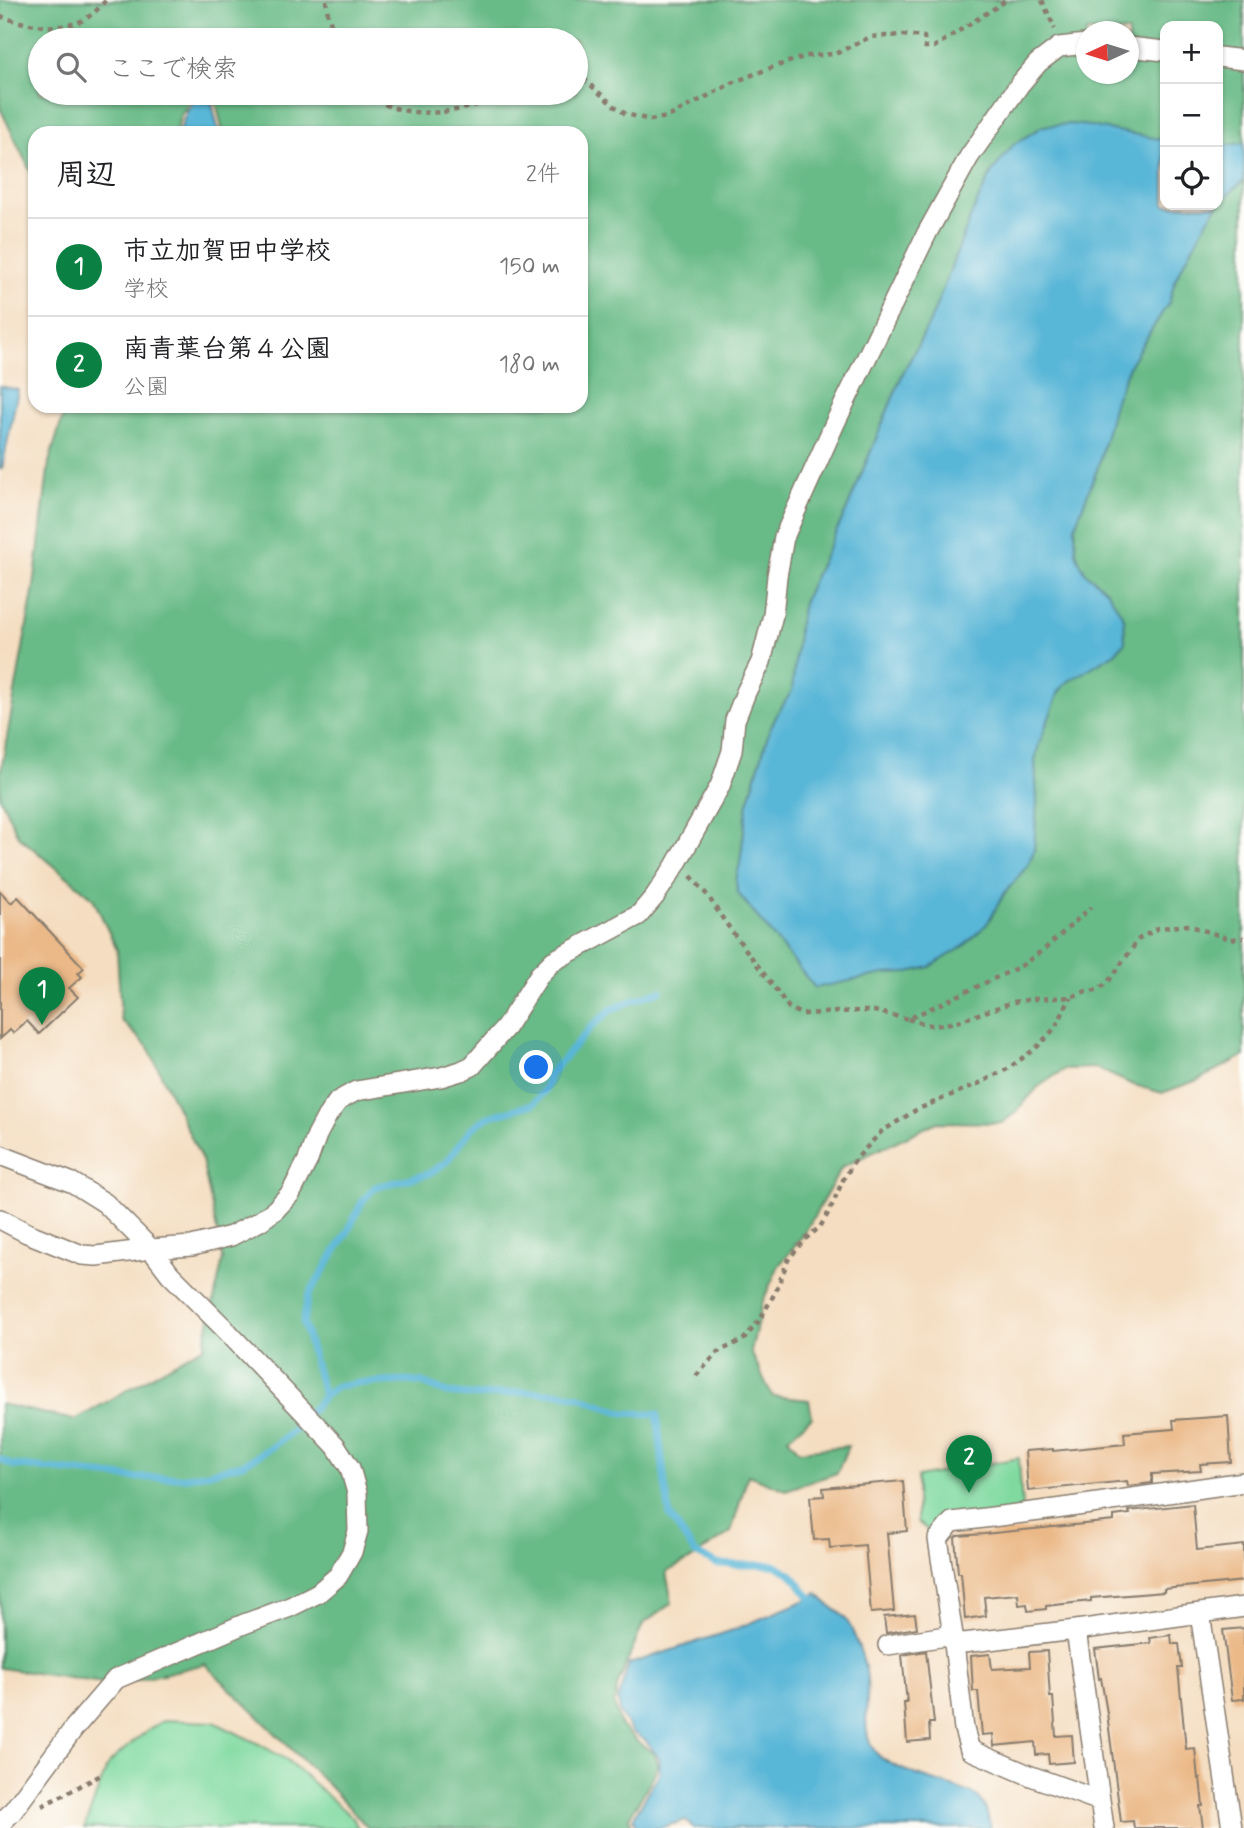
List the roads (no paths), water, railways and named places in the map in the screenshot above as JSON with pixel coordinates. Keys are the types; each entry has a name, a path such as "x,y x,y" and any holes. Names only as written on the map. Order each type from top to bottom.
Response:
{"street":[{"path":"0,1219 82,1255 96,1256 192,1246 231,1236 275,1210 291,1192 309,1160 317,1135 338,1101 356,1091 441,1077 472,1066 506,1027 540,974 553,961 639,915 675,866 720,786 732,751 735,720 761,662 773,615 783,537 835,423 928,233 969,157 1020,84 1038,63 1059,47 1076,45"},
{"path":"1139,48 1160,50"},
{"path":"1223,58 1244,60"},
{"path":"0,1155 73,1182 105,1203 151,1249 170,1274 336,1446 350,1468 357,1493 358,1531 352,1552 338,1576 318,1593 116,1679 74,1728 6,1818"},
{"path":"1100,1801 970,1750 964,1729 938,1539 951,1522 1244,1482"},
{"path":"888,1645 1076,1630 1244,1607"},
{"path":"1200,1614 1232,1828"},
{"path":"1076,1630 1104,1828"}],"water":[{"path":"212,105 217,126 182,126 190,107"},
{"path":"1043,126 1090,126 1160,139 1160,210 1215,210 1176,278 1169,302 1130,364 1115,400 1098,467 1075,526 1079,560 1085,572 1107,591 1124,618 1125,642 1115,653 1066,683 1059,692 1035,760 1037,802 1034,851 1028,865 1004,894 987,924 964,946 930,967 815,988 737,892 736,880 747,807 769,731 792,691 803,603 847,509 903,373 929,324 973,211 992,172 1013,145"},
{"path":"1244,143 1244,180 1223,199 1223,145"},
{"path":"0,386 18,390 2,469 0,469"},
{"path":"817,1593 845,1618 856,1641 865,1666 866,1725 871,1745 877,1754 904,1770 977,1796 985,1808 991,1828 693,1828 686,1820 659,1828 638,1828 633,1818 659,1774 659,1758 646,1741 632,1732 620,1714 618,1698 629,1664 733,1630 811,1598"}],"waterway":[{"path":"324,1396 303,1322 308,1296 348,1231 362,1202 375,1187 428,1174 445,1163 472,1128 488,1117 533,1104 544,1092 550,1074 592,1026 611,1010 660,991"},
{"path":"0,1459 11,1465 134,1478 187,1477 245,1463 272,1447 294,1430 324,1396 337,1386 407,1381 423,1383 447,1393 479,1396 523,1392 560,1393 580,1397 624,1413 657,1414 670,1516 695,1553 717,1564 774,1565 791,1574 811,1598 810,1605"}],"place":[{"name":"市立加賀田中学校","path":"42,1025"},
{"name":"南青葉台第４公園","path":"969,1493"}]}
